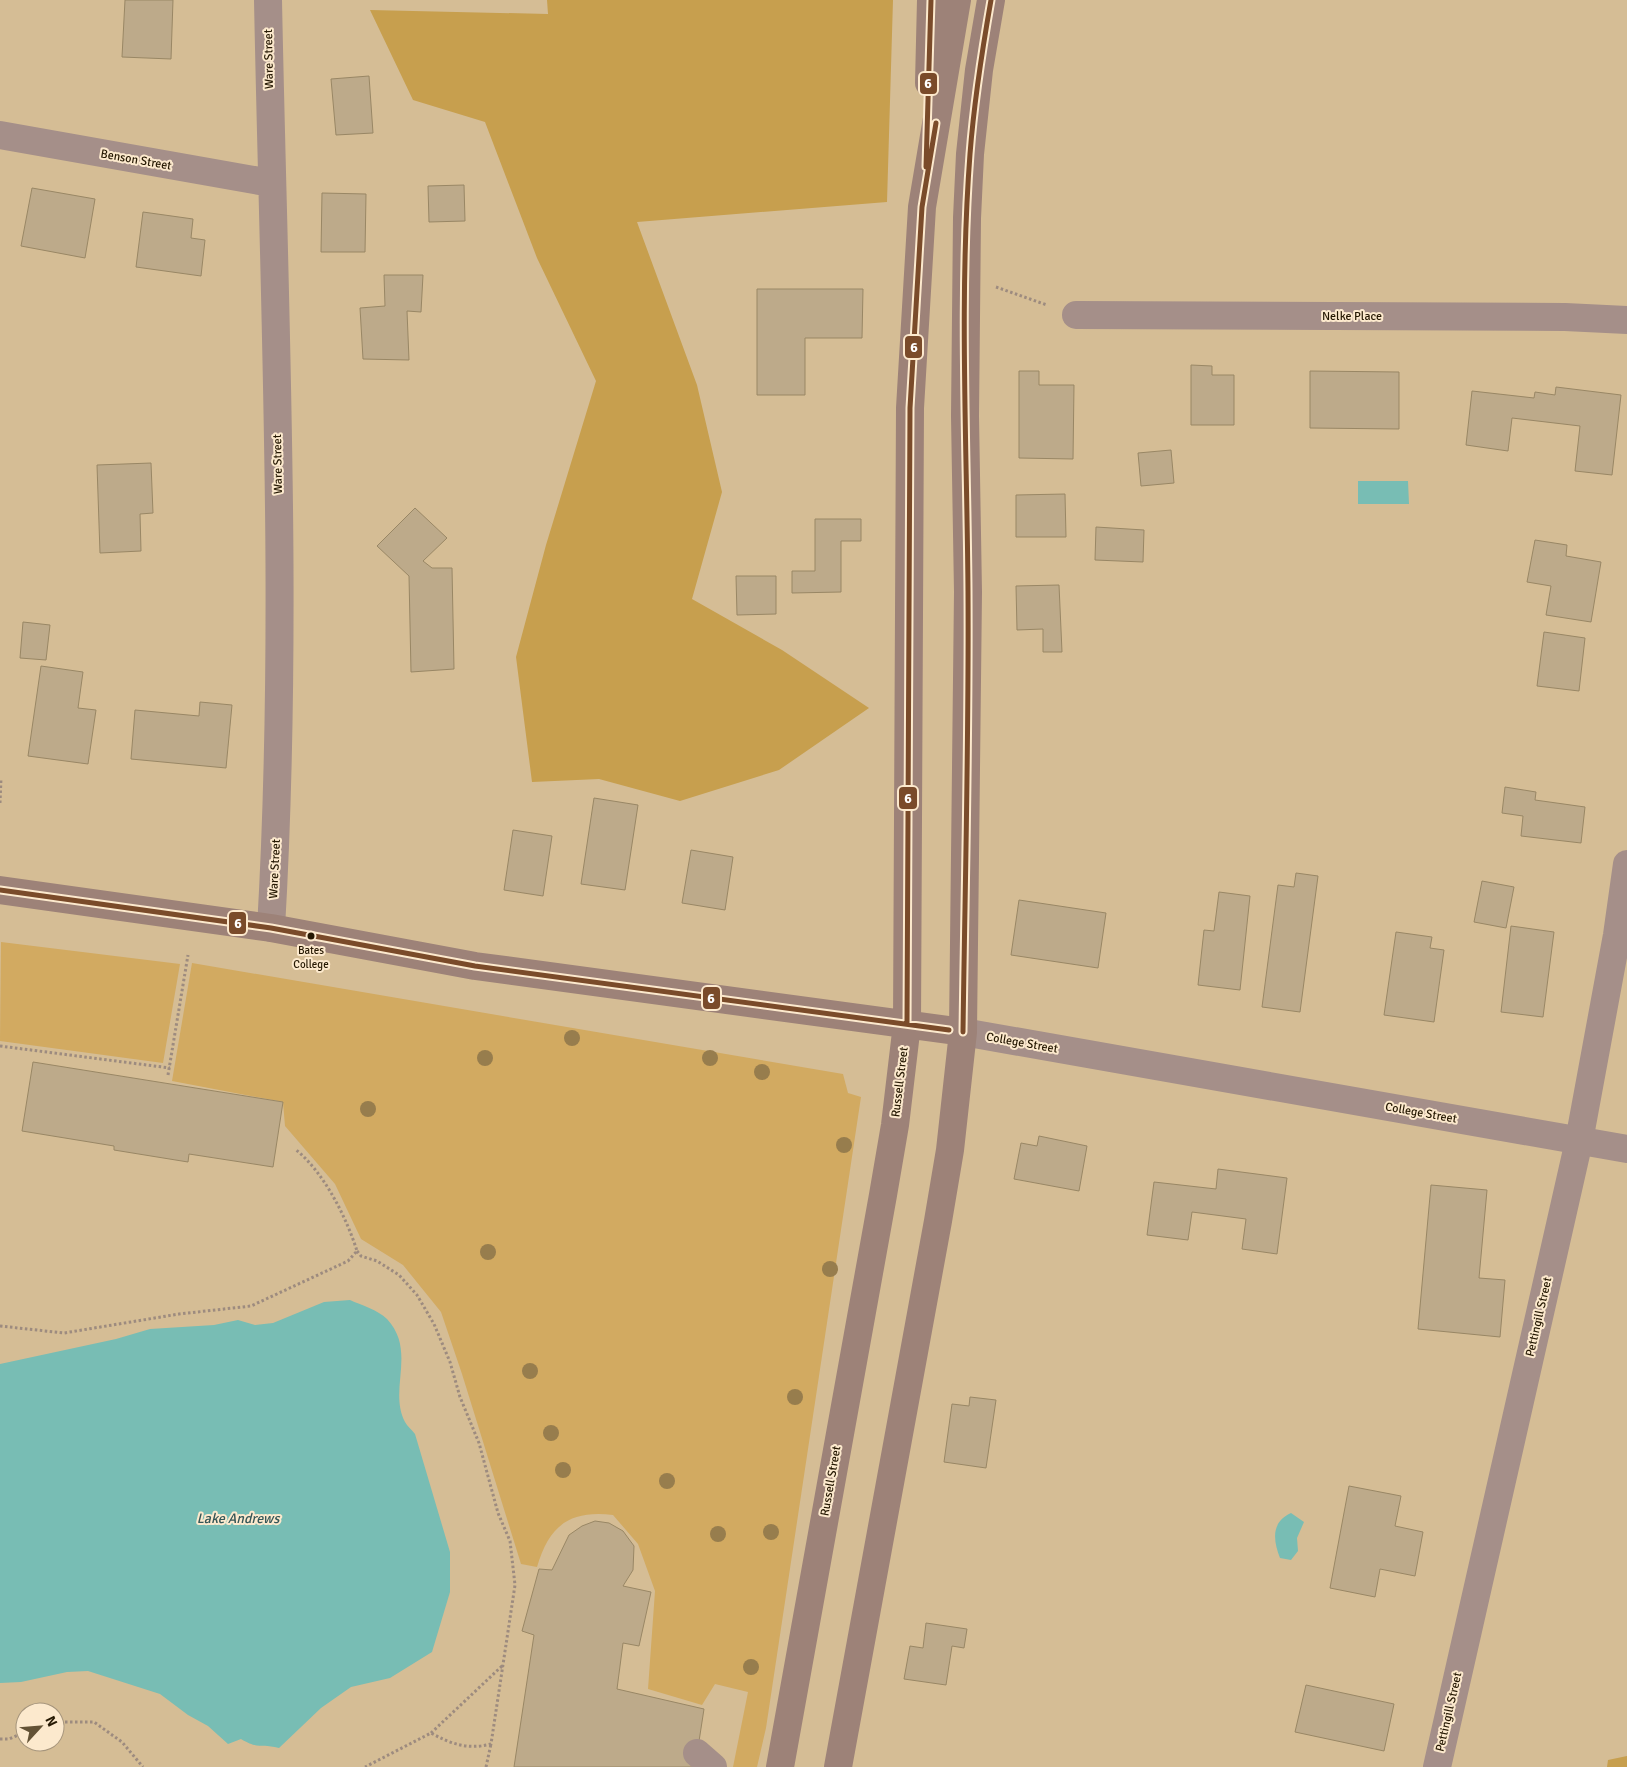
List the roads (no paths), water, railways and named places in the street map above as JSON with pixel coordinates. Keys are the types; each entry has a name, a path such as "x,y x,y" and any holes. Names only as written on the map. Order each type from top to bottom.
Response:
{"main road":[{"path":"922,206 928,145 931,0"},
{"name":"Russell Street","path":"780,1767 885,1186 907,1024 910,408 922,206 957,0"},
{"path":"838,1767 938,1221 950,1150 963,1032 968,602 965,416 967,218 974,116 991,0"},
{"name":"College Street","path":"0,890 271,928 475,966 963,1032"}],"street":[{"name":"Ware Street","path":"268,0 271,183 276,321 279,583 278,805 271,928"},
{"name":"Benson Street","path":"0,135 271,183"},
{"name":"Nelke Place","path":"1076,315 1566,317 1627,320"},
{"name":"Pettingill Street","path":"1437,1767 1579,1141 1617,935 1627,864"},
{"name":"College Street","path":"963,1032 1627,1149"}],"water":[{"path":"1358,481 1408,481 1409,504 1358,504"},
{"name":"Lake Andrews","path":"350,1300 383,1316 396,1331 401,1357 399,1397 401,1410 406,1424 415,1434 450,1552 450,1592 432,1652 390,1678 351,1687 321,1708 279,1748 256,1745 241,1739 228,1744 208,1726 188,1715 160,1694 88,1671 67,1672 21,1682 0,1683 0,1364 116,1339 150,1329 214,1325 238,1320 255,1325 273,1323 324,1302"},
{"path":"1291,1513 1304,1522 1297,1538 1298,1551 1291,1560 1280,1558 1275,1532 1280,1521"}],"place":[{"name":"Bates College","path":"311,936"}]}
